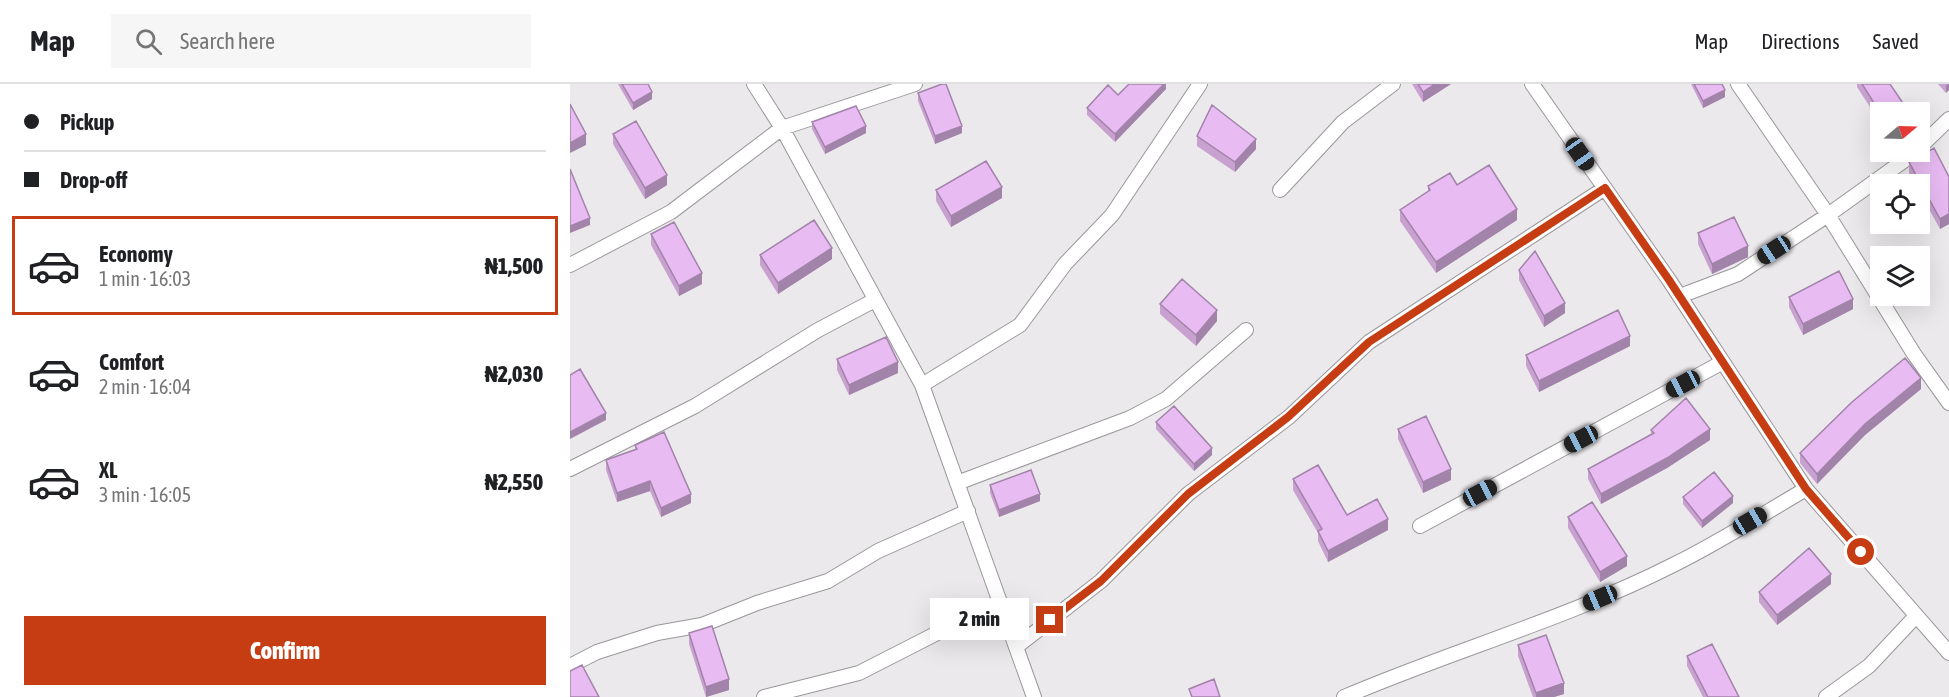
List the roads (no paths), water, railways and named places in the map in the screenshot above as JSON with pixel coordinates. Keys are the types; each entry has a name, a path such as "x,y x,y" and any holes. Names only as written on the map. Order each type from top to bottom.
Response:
{"street":[{"path":"754,84 782,128 922,385 1034,697"},
{"path":"570,264 671,212 782,128 915,84"},
{"path":"922,385 1020,325 1065,264 1112,215 1200,84"},
{"path":"1280,190 1343,122 1393,84"},
{"path":"1532,84 1680,296 1806,489 1949,653"},
{"path":"1738,84 1828,215 1914,354 1949,404"},
{"path":"1930,137 1949,118"},
{"path":"1680,296 1738,274 1828,215 1902,162"},
{"path":"1016,647 1101,581 1188,494 1288,417 1369,342 1605,188"},
{"path":"570,469 695,406 818,330 875,300"},
{"path":"957,483 1130,418 1148,409 1166,399 1246,330"},
{"path":"1420,526 1723,362"},
{"path":"1344,697 1415,667 1563,614 1619,590 1676,564 1806,489"},
{"path":"570,666 597,652 657,633 702,625 757,603 828,581 878,550 968,512"},
{"path":"764,697 859,673 1000,601"},
{"path":"1826,697 1869,666 1916,616"}]}
